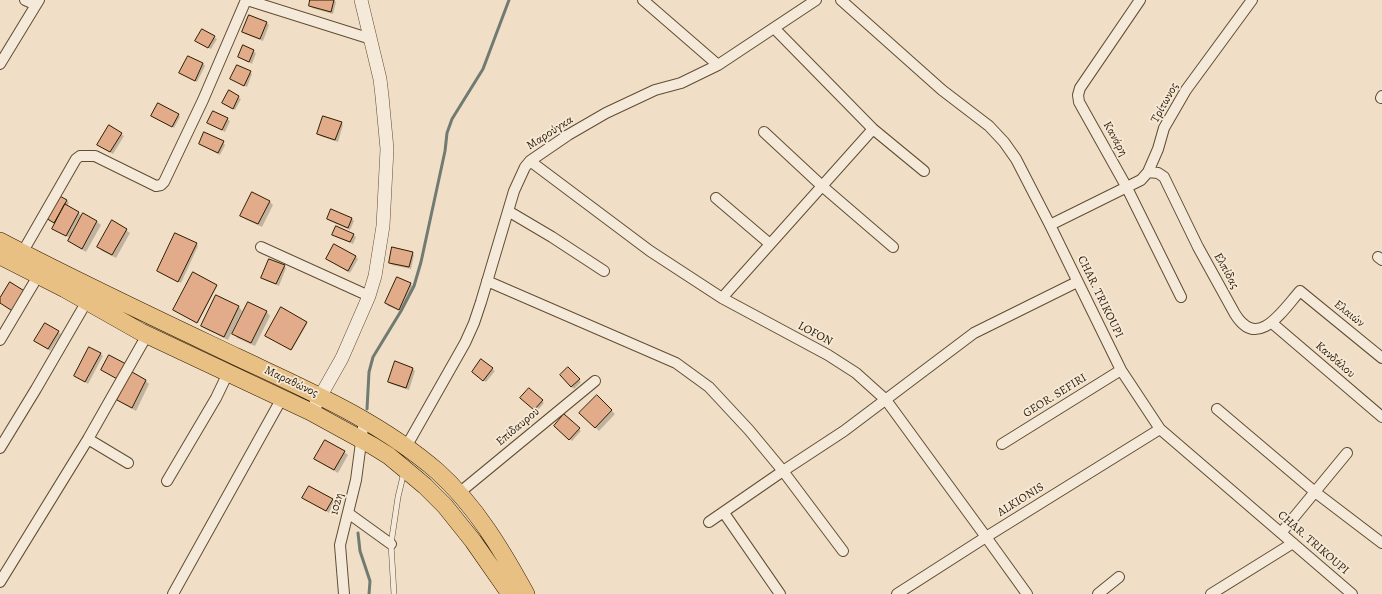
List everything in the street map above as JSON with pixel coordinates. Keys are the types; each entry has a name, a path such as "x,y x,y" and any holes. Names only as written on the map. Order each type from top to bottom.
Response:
{"main road":[{"name":"Μαραθώνος","path":"0,241 100,291 320,396 364,420 406,447 438,472 459,493 504,553 526,594"},
{"name":"Μαραθώνος","path":"0,256 87,301 147,335 311,412 389,456 425,486 445,506 473,541 510,594"}],"street":[{"path":"0,64 37,2 25,0"},
{"path":"22,253 76,159 80,156 95,156 156,186 164,182 203,100 246,0 371,39"},
{"path":"311,412 342,358 369,296 375,276 383,226 387,149 380,79 361,0"},
{"path":"643,0 718,65"},
{"name":"Μαρούγκα","path":"406,447 465,343 479,309 514,191 525,167 530,161 568,135 606,113 655,90 681,83 718,65 816,0"},
{"name":"CHAR. TRIKOUPI","path":"841,0 942,90 989,126 1016,159 1121,370 1160,429 1352,594"},
{"name":"Κανάρη","path":"1140,0 1080,88 1078,95 1079,102 1126,186 1181,297"},
{"name":"Τρίτωνος","path":"1148,172 1158,149 1164,128 1186,90 1252,0"},
{"path":"774,28 873,129 924,171"},
{"path":"722,298 873,129"},
{"path":"764,132 822,186 893,247"},
{"name":"LOFON","path":"530,161 650,251 722,298 839,362 856,373 886,400 1026,594"},
{"path":"1050,225 1126,186 1141,180 1148,172"},
{"name":"Ελπίδας","path":"1148,172 1158,173 1164,177 1198,247 1240,322 1247,328 1254,329 1272,323"},
{"path":"716,198 770,244"},
{"path":"508,211 552,237 604,271"},
{"path":"261,247 369,296"},
{"path":"0,340 38,276"},
{"path":"487,281 676,363 709,387 749,430 783,471 843,551"},
{"path":"709,522 844,431 974,333 1077,282"},
{"name":"Ελαιών","path":"1272,323 1300,291 1382,358"},
{"path":"0,448 87,301"},
{"name":"Κανδάλου","path":"1272,323 1382,417"},
{"path":"0,582 88,439 147,335"},
{"name":"GEOR. SEFIRI","path":"1002,444 1121,370"},
{"path":"167,481 216,398 228,373"},
{"name":"Επίδαυρου","path":"459,493 595,381"},
{"path":"173,594 282,398"},
{"path":"1217,409 1316,492 1382,543"},
{"name":"102η","path":"344,594 340,545 356,480 364,420"},
{"name":"ALKIONIS","path":"897,594 1160,429"},
{"path":"88,439 128,463"},
{"path":"1281,533 1347,453"},
{"path":"348,513 391,544"},
{"path":"724,513 780,594"},
{"path":"1211,594 1293,543"},
{"path":"1098,594 1119,577"}],"lane":[{"path":"394,594 391,544 398,497 405,469"}],"building":[{"path":"310,0 334,0 331,12 309,6"},
{"path":"249,15 267,22 260,39 242,32"},
{"path":"202,29 215,36 208,48 195,41"},
{"path":"243,45 254,50 249,62 238,57"},
{"path":"188,56 203,63 195,81 179,73"},
{"path":"237,65 251,71 244,86 230,79"},
{"path":"229,90 239,96 233,109 222,103"},
{"path":"158,103 179,114 172,127 151,116"},
{"path":"213,111 228,118 222,130 207,123"},
{"path":"323,116 342,122 335,140 317,134"},
{"path":"109,125 122,133 110,152 97,145"},
{"path":"204,132 224,141 218,153 199,144"},
{"path":"252,192 270,201 258,224 240,216"},
{"path":"58,195 67,200 54,223 46,218"},
{"path":"65,204 79,212 66,236 52,229"},
{"path":"331,209 352,218 348,228 327,219"},
{"path":"83,213 97,221 82,249 68,241"},
{"path":"112,220 127,229 112,255 97,247"},
{"path":"336,226 354,234 350,242 332,235"},
{"path":"175,233 197,243 178,282 157,271"},
{"path":"334,244 356,256 348,271 326,259"},
{"path":"392,247 413,252 409,267 389,263"},
{"path":"269,259 285,265 276,284 261,278"},
{"path":"193,272 217,285 197,323 173,310"},
{"path":"397,277 411,283 399,310 385,303"},
{"path":"10,282 26,292 14,312 0,303 0,298"},
{"path":"216,295 239,306 224,337 201,326"},
{"path":"248,302 267,311 251,343 232,334"},
{"path":"281,307 307,322 291,350 265,336"},
{"path":"45,323 59,331 48,349 34,341"},
{"path":"89,347 101,353 85,382 74,376"},
{"path":"109,355 128,365 119,380 101,370"},
{"path":"481,359 493,368 483,381 472,372"},
{"path":"395,361 413,368 406,388 388,382"},
{"path":"568,367 580,379 571,387 560,375"},
{"path":"132,372 146,380 132,408 117,400"},
{"path":"529,388 543,400 534,410 520,398"},
{"path":"597,395 612,410 595,428 579,413"},
{"path":"564,414 580,428 569,440 554,426"},
{"path":"325,440 345,451 334,470 314,459"},
{"path":"309,486 333,499 326,511 302,498"}],"waterway":[{"path":"367,409 369,372 373,357 401,311 414,286 421,262 445,151 447,133 452,119 483,69 509,0"},
{"path":"358,533 360,551 370,581 369,594"}]}
